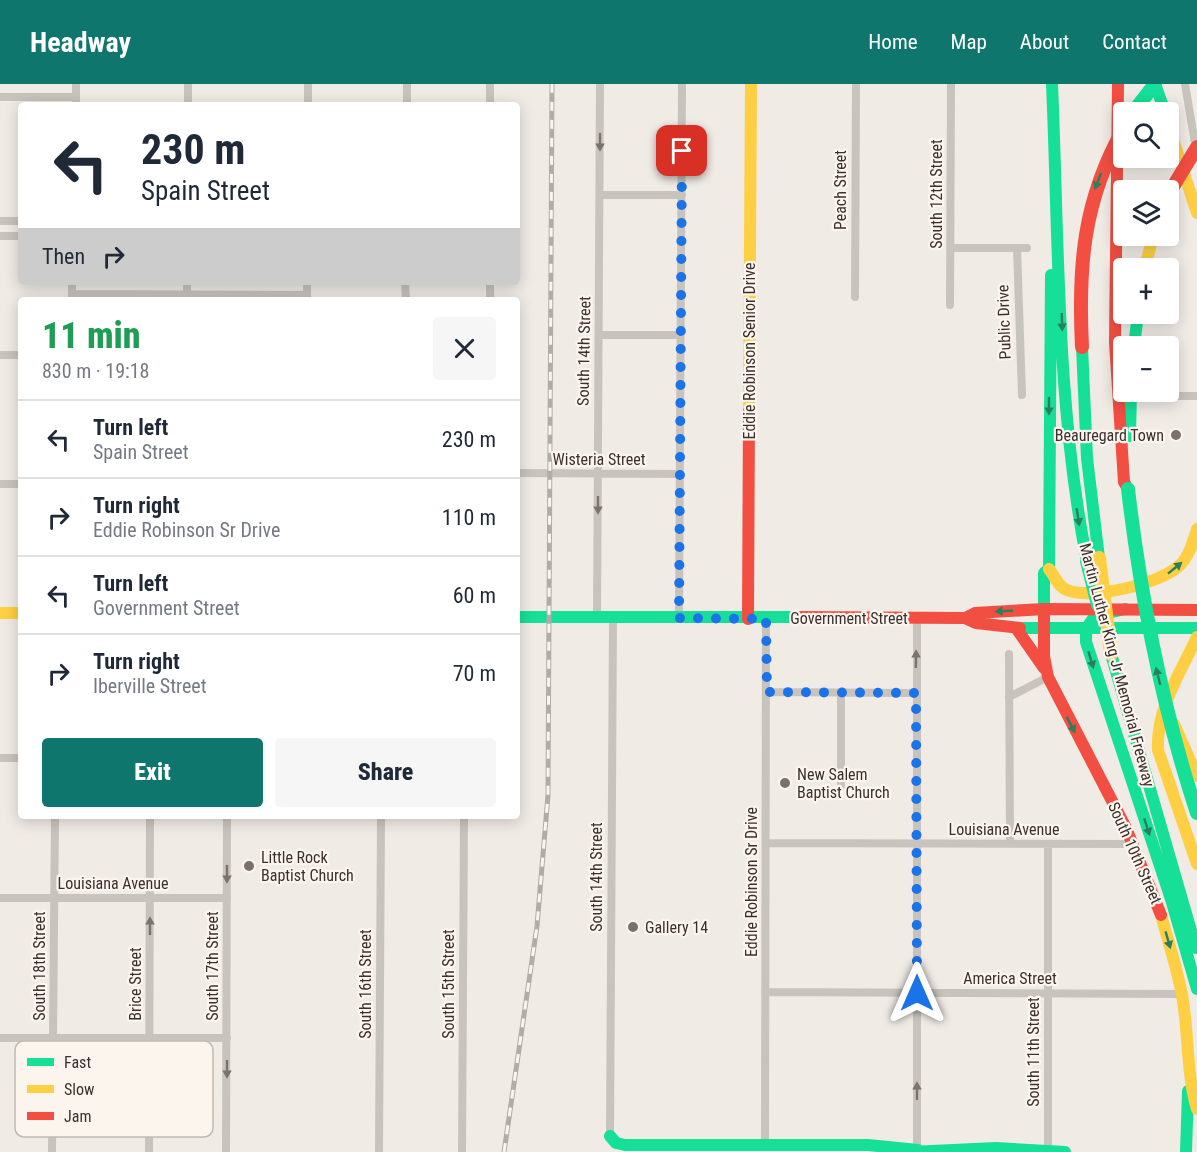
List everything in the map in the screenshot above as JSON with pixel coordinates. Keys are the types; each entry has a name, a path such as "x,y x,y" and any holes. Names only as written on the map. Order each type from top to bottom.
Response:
{"main road":[{"name":"Eddie Robinson Senior Drive","path":"748,619 751,84"},
{"path":"1052,84 1056,197 1055,264"},
{"path":"1118,84 1115,342 1127,484 1145,613 1167,711 1197,813"},
{"path":"1141,102 1155,84 1161,102"},
{"path":"1177,180 1197,147"},
{"path":"1093,560 1080,266 1086,227 1097,182 1113,150"},
{"path":"1179,158 1197,213"},
{"name":"Martin Luther King Jr Memorial Freeway","path":"1055,264 1070,451 1111,654 1197,953"},
{"name":"South 10th Street","path":"1055,264 1049,569 1044,573 1047,675 1134,844 1158,905 1192,1027 1189,1081 1197,1109"},
{"path":"1127,484 1131,402"},
{"path":"1049,569 1061,587 1078,593 1156,580 1169,574 1185,559 1197,530"},
{"name":"Government Street","path":"965,618 975,613 1044,609 1197,610"},
{"path":"1125,609 1099,613 1091,619 1086,629 1089,653 1171,899 1197,989"},
{"path":"0,613 18,613"},
{"name":"Government Street","path":"520,617 766,619 916,617 965,618 976,623 1016,628 1197,628"},
{"path":"1016,628 1047,675"},
{"path":"1197,637 1160,715 1156,737 1160,758 1197,864"},
{"path":"1167,711 1197,776"},
{"path":"1173,868 1197,923"},
{"path":"1186,1152 1189,1081"},
{"path":"610,1136 616,1143 626,1145 868,1145 915,1151 1065,1152"},
{"path":"610,1136 610,1152"}],"street":[{"path":"0,97 76,101 76,84"},
{"path":"188,84 188,102"},
{"path":"308,84 308,102"},
{"path":"407,84 407,102"},
{"path":"490,84 490,102"},
{"name":"South 14th Street","path":"597,618 600,84"},
{"path":"679,618 682,84"},
{"name":"Peach Street","path":"855,297 856,84"},
{"name":"South 12th Street","path":"950,305 951,84"},
{"path":"1185,84 1197,155"},
{"path":"600,195 682,195"},
{"path":"0,221 18,221"},
{"path":"0,236 18,236"},
{"path":"951,248 1027,248"},
{"name":"Public Drive","path":"1017,248 1022,395"},
{"path":"72,297 187,297"},
{"path":"599,335 680,335"},
{"path":"0,355 18,356"},
{"path":"1179,396 1197,396"},
{"name":"Wisteria Street","path":"520,474 680,474"},
{"path":"0,484 18,484"},
{"path":"915,1151 916,617"},
{"name":"South 14th Street","path":"610,1136 613,618"},
{"name":"Eddie Robinson Sr Drive","path":"765,1145 766,619"},
{"path":"1009,654 1010,843"},
{"path":"1009,697 1047,675"},
{"path":"767,692 916,693"},
{"path":"841,693 841,786"},
{"path":"0,758 18,758"},
{"name":"South 18th Street","path":"54,1041 55,819"},
{"name":"Brice Street","path":"150,819 150,1041"},
{"name":"South 17th Street","path":"226,1152 227,819"},
{"name":"South 16th Street","path":"379,1152 381,819"},
{"name":"South 15th Street","path":"462,1152 464,819"},
{"name":"Louisiana Avenue","path":"766,843 1134,844"},
{"name":"South 11th Street","path":"1048,843 1048,1151"},
{"name":"Louisiana Avenue","path":"0,898 227,898"},
{"name":"America Street","path":"765,992 1182,994"},
{"path":"0,1038 227,1038"},
{"name":"South 18th Street","path":"52,1137 52,1152"},
{"name":"Brice Street","path":"149,1137 149,1152"}],"railway":[{"path":"504,1152 537,926 548,795 552,84"}],"traffic: fast":[{"path":"1052,84 1064,383 1069,443 1087,561"},
{"path":"1155,84 1161,102"},
{"path":"1141,102 1155,84"},
{"path":"1044,609 1044,573 1049,569 1051,275"},
{"path":"1135,336 1137,324"},
{"path":"1082,347 1087,458 1099,558"},
{"path":"1130,436 1131,402"},
{"path":"1128,489 1139,572 1154,653 1173,733 1197,813"},
{"path":"1087,561 1098,605"},
{"path":"1125,609 1095,616 1086,629 1086,642 1171,899 1197,989"},
{"path":"520,617 795,617"},
{"path":"1020,628 1197,628"},
{"path":"1111,654 1196,948"},
{"path":"1186,1152 1188,1091"},
{"path":"610,1136 616,1143 625,1145 868,1145 918,1150"},
{"path":"910,1152 996,1148 1065,1152"}],"traffic: slow":[{"path":"749,411 751,84"},
{"path":"1179,158 1197,213"},
{"path":"1148,258 1150,246"},
{"path":"1049,569 1061,586 1078,593 1108,592 1141,584 1157,579 1179,566 1188,554 1197,529"},
{"path":"1099,558 1111,654"},
{"path":"0,613 18,613"},
{"path":"1197,637 1170,692 1158,735 1158,750 1197,864"},
{"path":"1174,724 1197,776"},
{"path":"1161,915 1182,995 1191,1081 1197,1109"}],"traffic: jam":[{"path":"1118,84 1115,342 1124,482 1128,489"},
{"path":"1177,180 1197,147"},
{"path":"1082,347 1081,289 1086,234 1100,181 1113,149"},
{"path":"748,619 749,411"},
{"path":"1044,609 1044,656 1048,677 1126,828 1161,915"},
{"path":"965,618 975,613 1044,609 1197,610"},
{"path":"795,617 965,618 976,623 1020,628"},
{"path":"1016,628 1044,668"}],"place":[{"name":"Beauregard Town","path":"1176,435"},
{"name":"New Salem Baptist Church","path":"785,783"},
{"name":"Little Rock Baptist Church","path":"249,866"},
{"name":"Gallery 14","path":"633,927"}],"route":[{"path":"682,151 679,618 766,619 767,692 916,693 917,993"}]}
